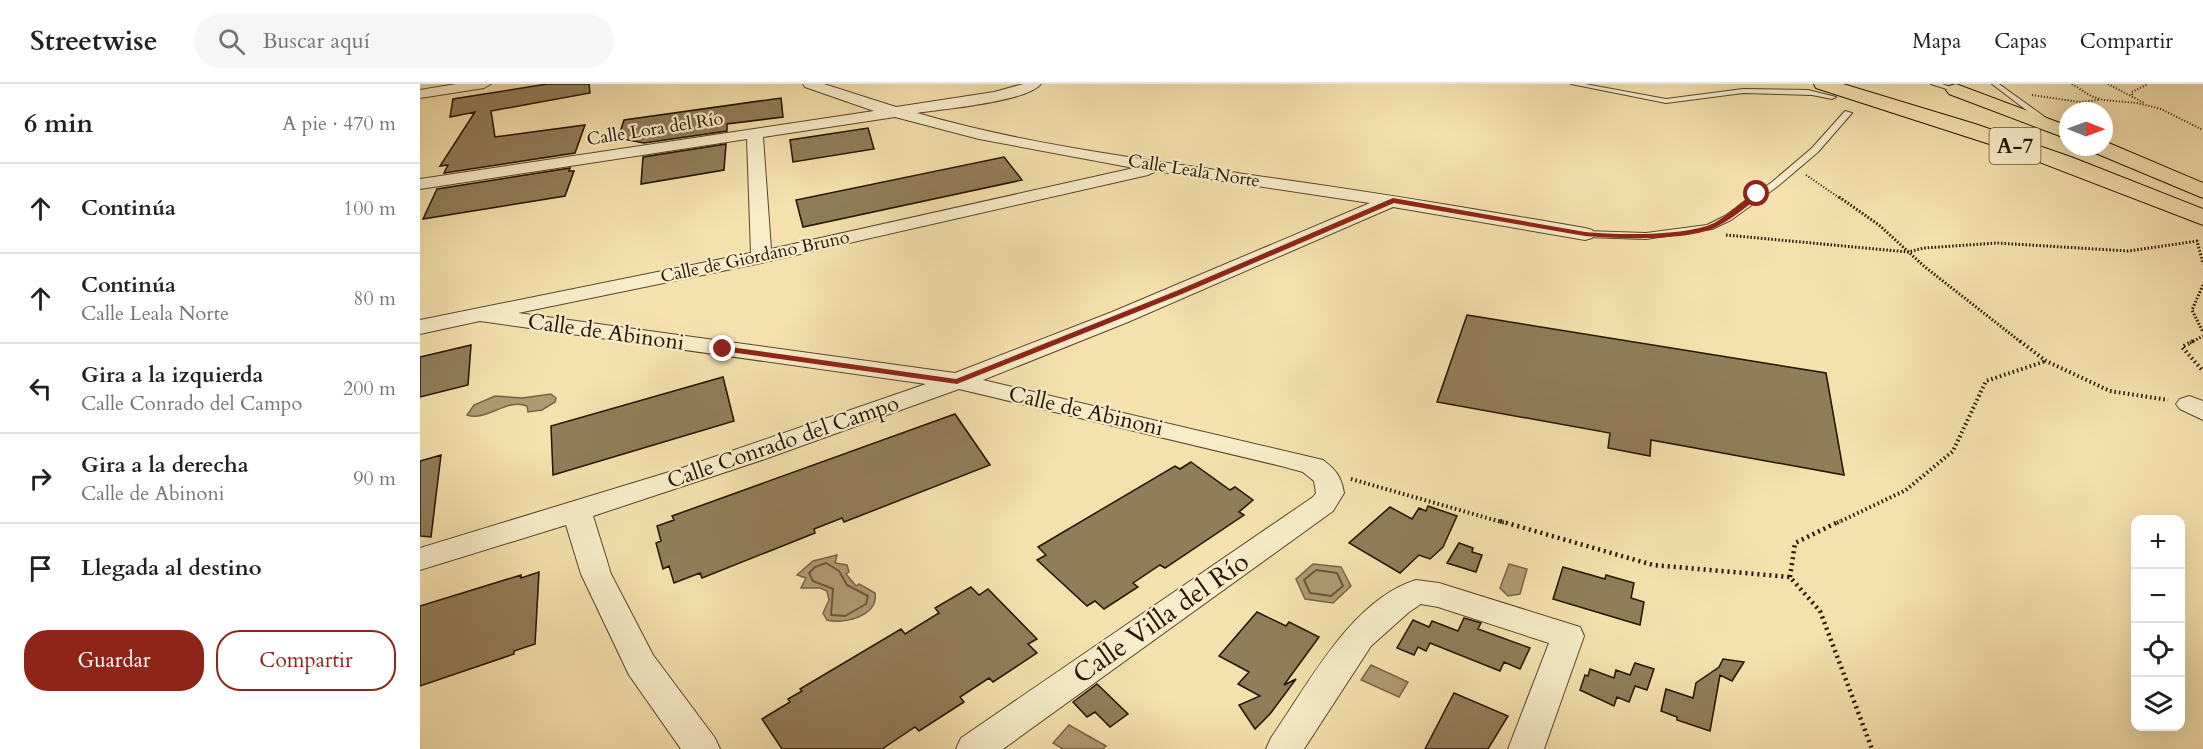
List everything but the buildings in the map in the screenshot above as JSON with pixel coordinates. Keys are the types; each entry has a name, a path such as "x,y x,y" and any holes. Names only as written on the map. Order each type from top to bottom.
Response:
{"highway":[{"name":"A-7","path":"1865,84 2027,135 2203,201"},
{"path":"1955,87 2059,129"},
{"name":"A-7","path":"1823,91 1893,104 2006,142 2203,218"},
{"path":"2113,152 2203,191"}],"street":[{"path":"420,94 484,84"},
{"name":"Calle Leala Norte","path":"810,84 895,113 1026,144 1160,167 1393,200 1585,234"},
{"name":"Calle Lora del Río","path":"420,184 994,97 1023,90 1034,84"},
{"path":"754,134 761,257"},
{"path":"1089,183 1102,167 1090,155"},
{"name":"Calle de Giordano Bruno","path":"420,327 761,257 1160,167"},
{"path":"1318,189 1340,201 1344,211 1339,223"},
{"name":"Calle Conrado del Campo","path":"420,559 577,512 957,381 1179,292 1393,200"},
{"name":"Calle de Abinoni","path":"482,315 957,381 1286,458 1313,466 1327,477"},
{"name":"Calle Villa del Río","path":"974,749 1323,504 1330,493 1327,477"},
{"path":"577,512 596,574 641,665 702,749"},
{"path":"1284,749 1359,637 1398,603 1416,592 1439,595 1568,636 1526,749"}],"lane":[{"path":"1574,84 1666,101 1743,91 1823,91"},
{"path":"1603,84 1619,92"},
{"path":"1738,84 1823,91"},
{"path":"1761,84 1775,87"},
{"path":"1934,84 1955,87"},
{"path":"1995,84 2059,128"},
{"path":"1585,234 1647,236 1709,227 1728,218 1775,184 1815,150 1848,113"}],"path":[{"path":"2072,84 2091,96 2103,100"},
{"path":"2108,84 2147,105"},
{"path":"2132,95 2132,92 2148,84"},
{"path":"2024,93 2079,102 2103,100 2147,105 2181,117 2203,130"},
{"path":"1793,167 1860,211 2046,361 2110,391 2196,408"},
{"path":"1693,230 1908,252 1924,248 1997,243 2128,251 2197,241 2203,264"},
{"path":"2203,285 2192,309 2203,334 2182,347 2203,371"},
{"path":"1790,577 1795,543 1906,490 1953,451 1986,381 2046,361"},
{"path":"1327,477 1360,480 1653,565 1790,577 1820,611 1872,749"}],"water":[{"path":"551,394 556,398 555,402 542,410 528,412 527,406 519,404 481,415 467,415 474,405 495,396 522,398"},
{"path":"837,555 835,563 847,565 849,572 846,574 856,586 859,584 875,593 875,601 871,608 866,613 850,620 827,620 823,613 829,600 827,591 820,588 801,588 806,578 797,575 813,561"},
{"path":"1313,564 1341,567 1351,586 1333,603 1305,599 1296,579"},
{"path":"1509,564 1527,569 1520,594 1508,596 1500,588"},
{"path":"1371,665 1408,682 1399,697 1361,680"},
{"path":"1069,725 1106,746 1103,749 1063,749 1053,743"}],"route":[{"path":"723,349 957,381 1179,292 1393,200 1585,234 1647,236 1709,227 1728,218 1757,194"}]}
